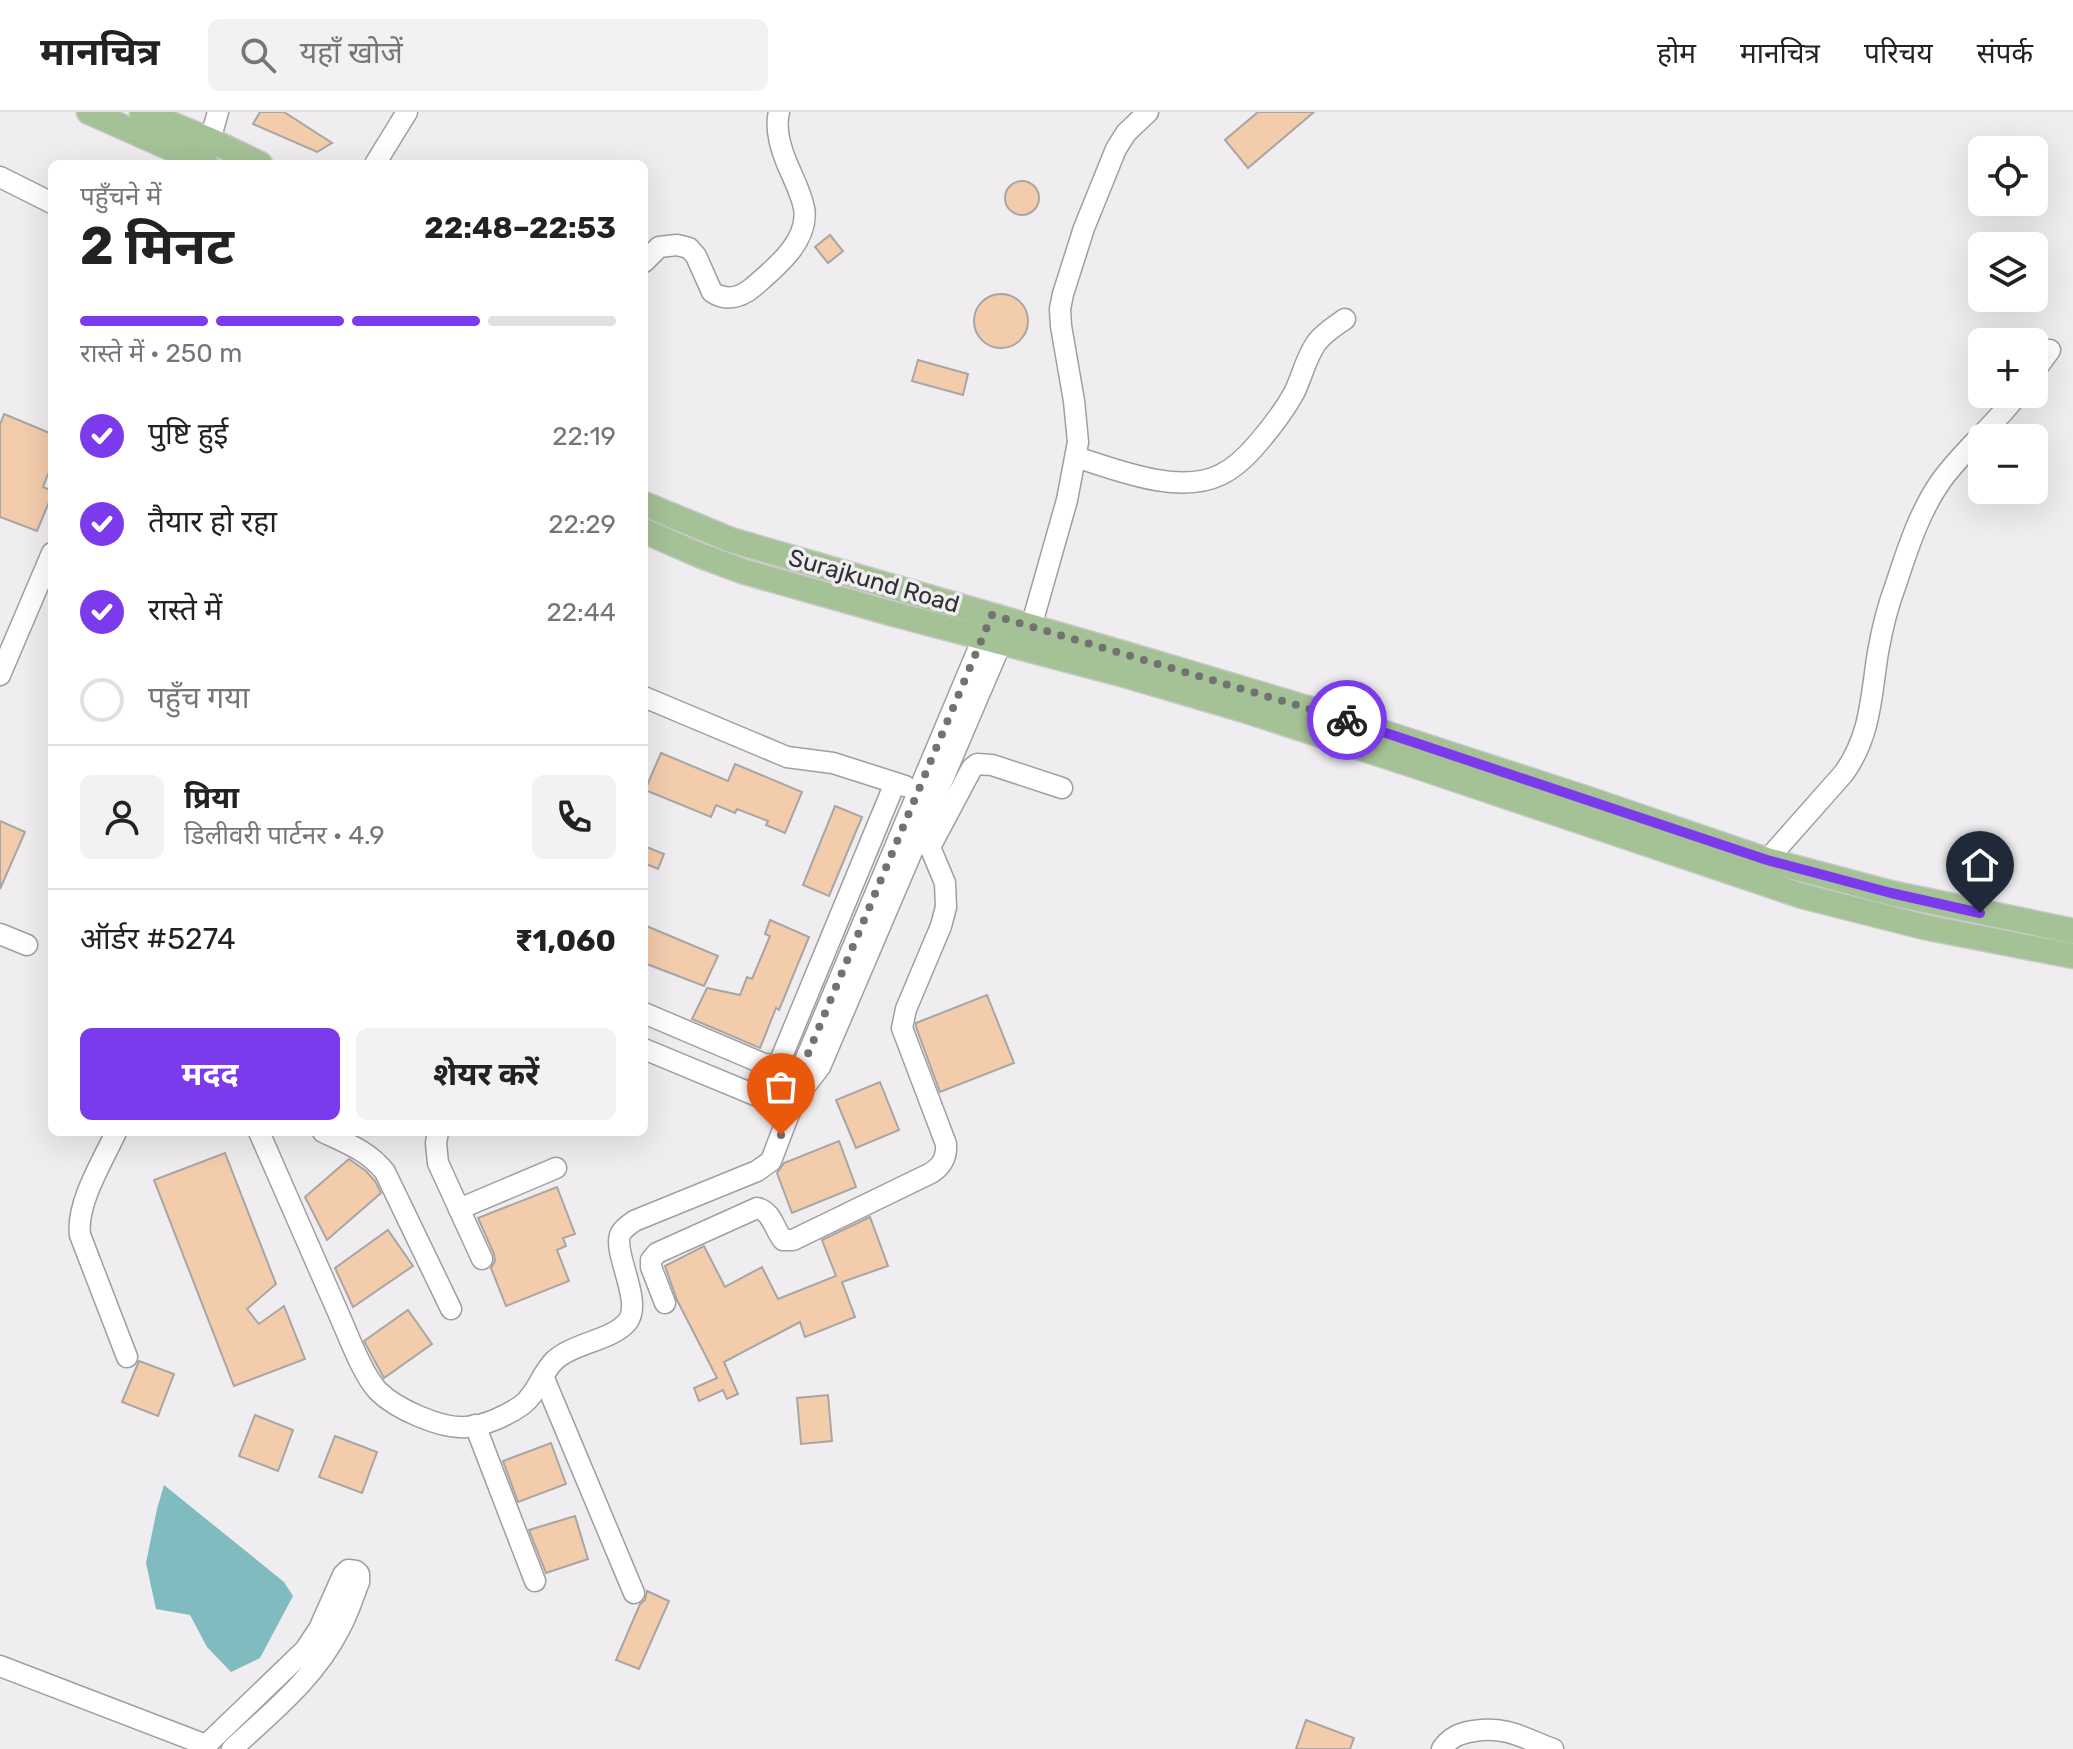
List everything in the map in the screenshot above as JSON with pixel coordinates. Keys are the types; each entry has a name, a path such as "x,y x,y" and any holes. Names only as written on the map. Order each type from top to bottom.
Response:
{"main road":[{"path":"89,112 208,152 243,160"},
{"path":"142,112 208,152"},
{"name":"Surajkund Road","path":"648,506 731,540 872,582 1128,676 1244,710 1802,896 1924,927 2073,956"},
{"name":"Surajkund Road","path":"648,533 745,572 890,613 1004,628 1332,715 1767,860 1891,893 2073,931"}],"street":[{"path":"208,152 218,112"},
{"path":"377,160 407,112"},
{"path":"648,258 659,247 677,245 689,248 696,256 712,292 729,298 747,292 792,248 800,236 805,218 804,206 781,150 777,121 779,112"},
{"path":"263,1136 351,1340 377,1389 392,1402 429,1419 459,1427 491,1420 521,1406 557,1358 621,1328 630,1319 633,1306 618,1240 623,1229 649,1215 764,1168 771,1161 793,1104 802,1068 926,792 1004,628 1057,538 1076,457 1078,427 1061,326 1063,294 1084,228 1116,149 1126,133 1148,112"},
{"path":"0,177 48,201"},
{"path":"1076,457 1130,474 1162,480 1195,482 1220,476 1252,450 1271,429 1295,391 1316,344 1345,319"},
{"path":"1767,860 1853,760 1867,724 1885,615 1918,525 1942,479 2005,408"},
{"path":"0,675 48,562"},
{"path":"648,699 787,757 833,763 926,792"},
{"path":"930,847 977,764 992,765 1062,788"},
{"path":"648,1015 764,1064 773,1065 780,1061 895,783"},
{"path":"793,1104 820,1067 922,828 926,792"},
{"path":"665,1303 651,1267 651,1260 657,1253 757,1208 768,1213 783,1240 793,1240 941,1166 946,1144 902,1028 906,1009 946,907 945,883 922,828"},
{"path":"0,934 27,945"},
{"path":"648,1050 793,1104"},
{"path":"114,1136 86,1197 79,1227 127,1357"},
{"path":"331,1136 364,1152 385,1172 451,1309"},
{"path":"437,1136 438,1163 482,1259"},
{"path":"459,1209 556,1168"},
{"path":"543,1376 634,1593"},
{"path":"475,1425 535,1581"},
{"path":"0,1666 204,1747 305,1650 319,1629 343,1575 348,1570 356,1571 359,1582 341,1628 315,1668 294,1692 232,1749"},
{"path":"1442,1749 1457,1735 1488,1729 1507,1731 1553,1749"}],"water":[{"path":"164,1485 284,1582 293,1596 260,1658 231,1672 207,1647 190,1615 156,1609 146,1563"}],"building":[{"path":"260,112 284,112 332,143 317,152 253,124"},
{"path":"1258,112 1314,112 1248,168 1225,140"},
{"path":"1022,181 1034,186 1039,198 1034,210 1022,215 1010,210 1005,198 1010,186"},
{"path":"830,235 843,251 828,263 815,247"},
{"path":"1001,294 1020,302 1028,321 1020,340 1001,348 982,340 974,321 982,302"},
{"path":"918,360 968,374 963,395 912,381"},
{"path":"4,414 48,432 48,474 43,487 48,489 48,505 37,531 0,517 0,425"},
{"path":"661,753 728,781 735,764 802,792 785,833 766,825 768,821 737,809 735,813 716,805 711,817 648,791 648,783"},
{"path":"835,806 862,817 829,896 803,885"},
{"path":"0,821 25,832 0,889"},
{"path":"648,848 664,854 658,869 648,865"},
{"path":"770,920 809,937 760,1048 692,1019 707,988 740,995 747,977 752,979 770,936 765,934"},
{"path":"648,927 718,956 704,986 648,965"},
{"path":"987,995 1014,1063 940,1092 916,1023"},
{"path":"880,1082 899,1130 856,1148 836,1100"},
{"path":"839,1141 856,1187 792,1213 777,1173 784,1163"},
{"path":"225,1153 276,1284 247,1309 259,1324 284,1306 305,1359 234,1386 154,1180"},
{"path":"349,1159 366,1171 381,1193 327,1240 305,1197"},
{"path":"557,1187 575,1234 563,1238 566,1246 557,1250 569,1281 506,1306 491,1268 495,1261 494,1254 478,1218"},
{"path":"870,1217 888,1266 842,1282 855,1317 805,1337 800,1322 724,1362 738,1394 727,1399 723,1390 699,1401 694,1388 717,1378 677,1300 665,1266 704,1246 725,1287 762,1267 778,1299 836,1276 822,1240"},
{"path":"388,1230 413,1266 353,1307 335,1268"},
{"path":"408,1310 432,1344 384,1378 364,1341"},
{"path":"139,1361 174,1374 158,1416 122,1402"},
{"path":"828,1395 832,1441 801,1444 797,1398"},
{"path":"255,1415 293,1430 278,1471 239,1456"},
{"path":"335,1436 377,1452 362,1493 319,1477"},
{"path":"551,1443 566,1484 518,1502 503,1461"},
{"path":"575,1516 588,1559 546,1573 529,1530"},
{"path":"647,1591 669,1601 639,1669 616,1660"},
{"path":"1306,1720 1354,1738 1350,1749 1296,1749"}],"way so far":[{"path":"781,1135 802,1068 992,615 1347,720"}],"route":[{"path":"1347,720 1767,860 1980,913"}]}
